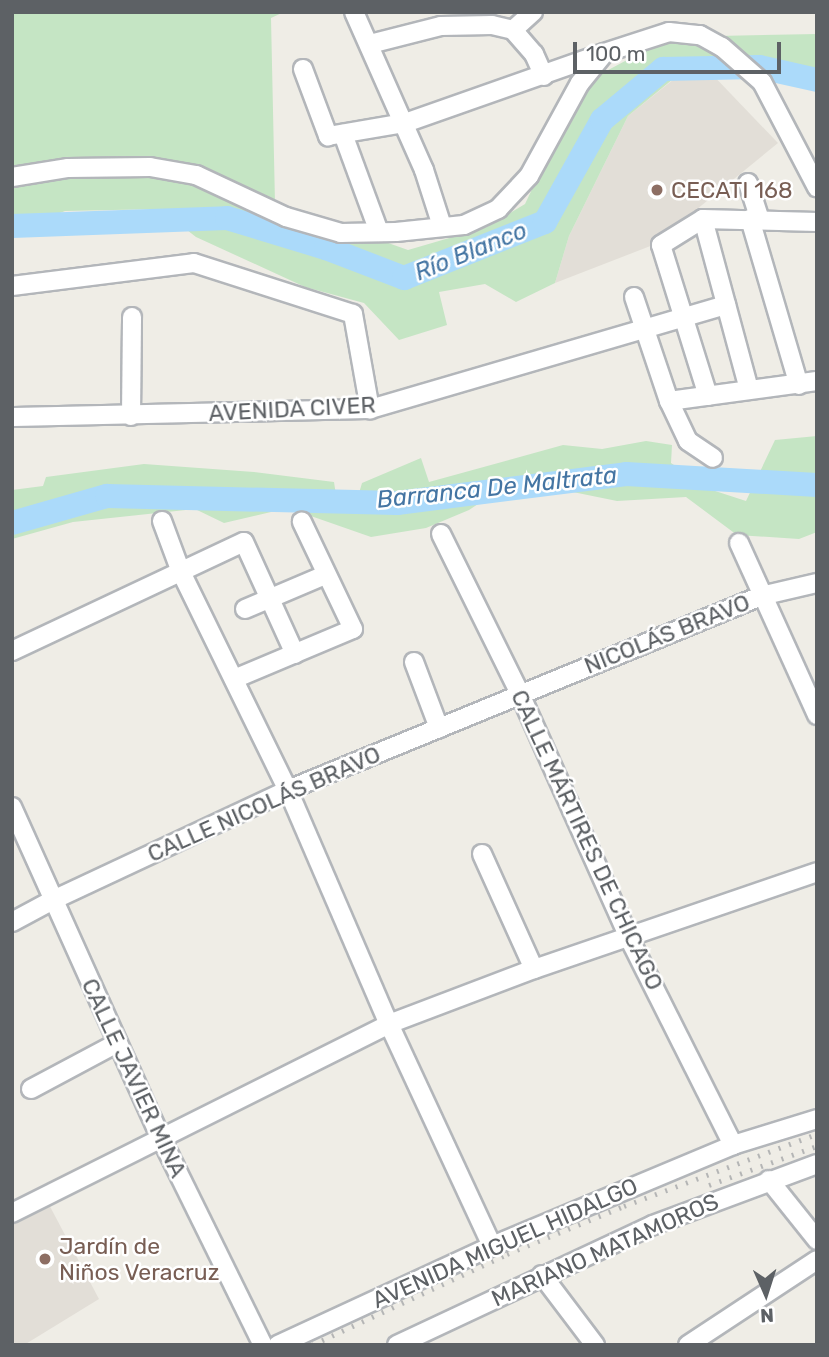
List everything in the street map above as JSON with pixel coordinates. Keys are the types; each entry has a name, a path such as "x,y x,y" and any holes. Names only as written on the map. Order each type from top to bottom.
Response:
{"street":[{"path":"354,12 405,123 442,226"},
{"path":"513,30 533,12"},
{"path":"370,44 441,26 492,24 513,30 534,54 544,76"},
{"path":"335,135 405,123 669,32 700,35 739,61 762,82 817,187"},
{"path":"12,177 68,168 150,167 196,175 286,217 341,233 464,225 498,209 528,176 580,83 604,53"},
{"path":"303,69 379,232"},
{"path":"669,401 808,383 755,220 748,183"},
{"path":"703,219 749,389"},
{"path":"708,396 661,245 703,219 817,222"},
{"path":"12,286 194,263 354,314 370,409"},
{"path":"634,298 647,329 669,401 688,440 713,457"},
{"name":"AVENIDA CIVER","path":"12,416 131,416 370,409 726,305"},
{"path":"131,416 132,317"},
{"path":"162,521 181,572 288,790 389,1024 492,1246"},
{"path":"234,679 352,629 302,522"},
{"name":"CALLE MÁRTIRES DE CHICAGO","path":"441,534 520,694 628,936 733,1145"},
{"path":"12,651 244,542 295,653"},
{"path":"739,543 817,715"},
{"path":"245,609 326,575"},
{"name":"NICOLÁS BRAVO","path":"520,694 761,596 817,583"},
{"path":"414,662 439,728"},
{"name":"CALLE NICOLÁS BRAVO","path":"12,922 53,900 288,790 520,694"},
{"name":"CALLE JAVIER MINA","path":"12,807 160,1136 263,1345"},
{"path":"482,854 534,969"},
{"path":"12,1213 160,1136 389,1024 534,969 817,872"},
{"path":"31,1089 117,1043"},
{"name":"AVENIDA MIGUEL HIDALGO","path":"278,1345 492,1246 733,1145 817,1119"},
{"name":"MARIANO MATAMOROS","path":"397,1345 653,1224 817,1164"},
{"path":"769,1180 817,1240"},
{"path":"688,1345 817,1260"},
{"path":"542,1275 595,1345"}],"shaded area":[{"name":"CECATI 168","path":"708,70 778,143 653,245 555,283 569,236 628,116 679,75"},
{"name":"Jardín de Niños Veracruz","path":"46,1199 99,1299 24,1345 12,1345 12,1218"}],"green space":[{"path":"12,12 284,12 271,18 275,203 408,250 487,227 525,204 582,84 670,37 817,34 817,93 813,89 730,66 678,75 628,116 569,236 555,283 516,302 485,284 439,292 447,325 399,340 364,303 305,287 196,237 160,209 65,211 12,232"},
{"path":"817,436 817,532 799,539 737,535 686,497 617,501 514,480 469,510 426,528 371,537 288,508 224,523 195,509 73,522 12,539 12,490 43,486 46,477 144,464 254,472 334,482 336,495 357,500 362,483 421,458 429,482 563,445 602,449 646,441 672,445 671,463 709,489 746,501 775,440"}],"waterway":[{"name":"Río Blanco","path":"12,226 227,218 326,248 404,278 545,222 602,120 663,69 759,67 817,80"},
{"name":"Barranca De Maltrata","path":"12,523 107,496 397,503 626,474 817,485"}],"railway":[{"path":"312,1345 507,1254 624,1206 817,1134"},
{"path":"709,1185 817,1146"}],"place":[{"name":"CECATI 168","path":"657,190"},
{"name":"Jardín de Niños Veracruz","path":"45,1259"}]}
